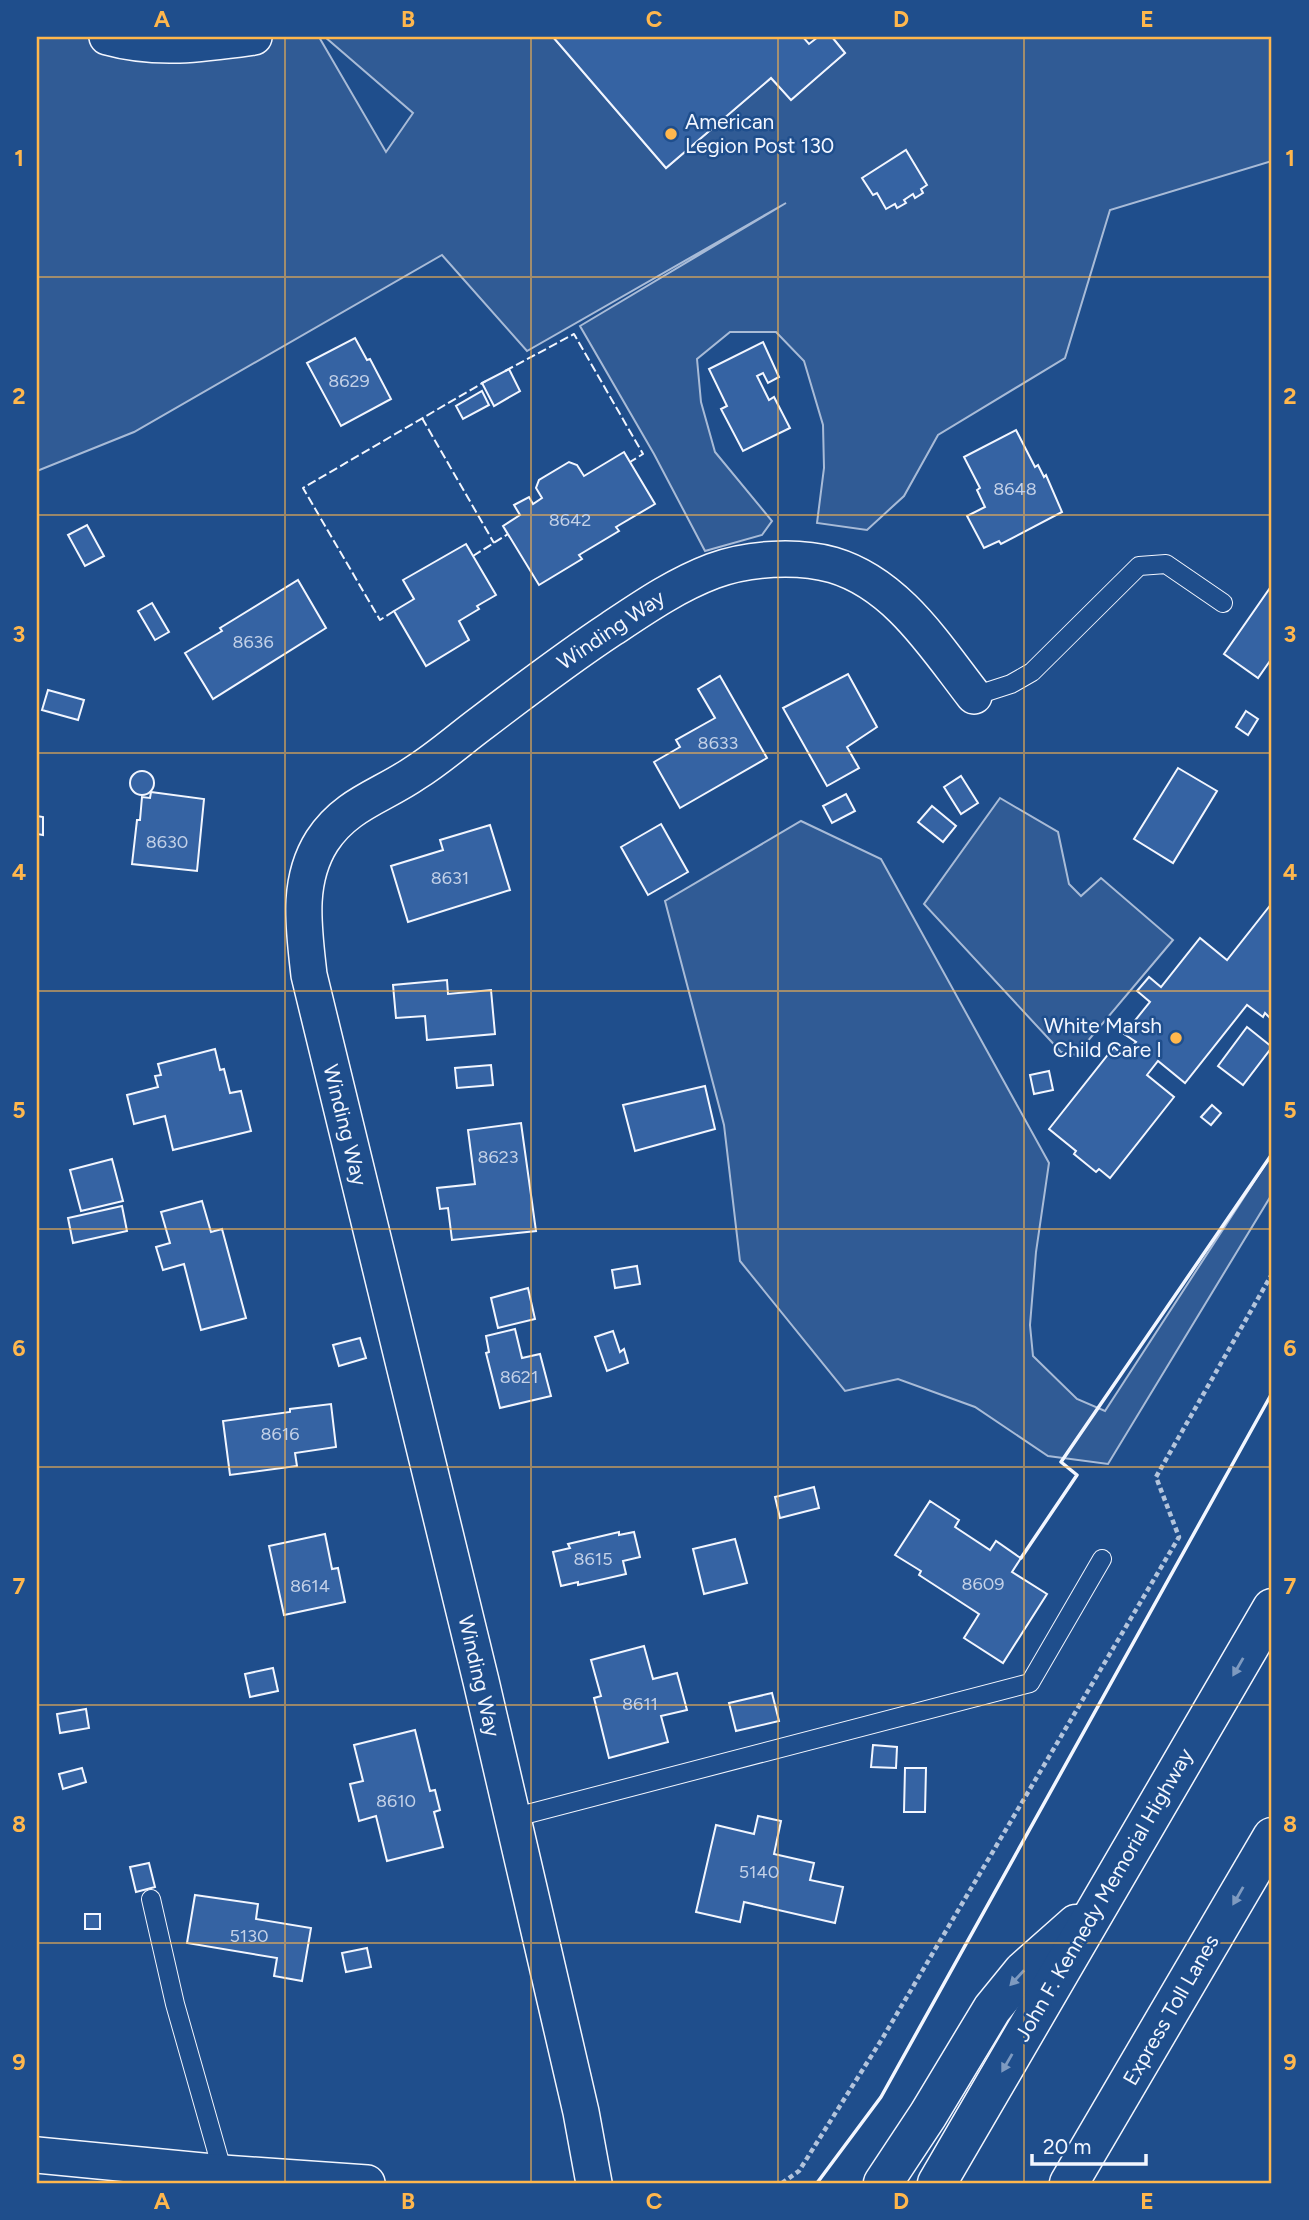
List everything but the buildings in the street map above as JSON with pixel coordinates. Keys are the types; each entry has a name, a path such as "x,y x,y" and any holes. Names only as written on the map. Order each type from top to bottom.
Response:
{"highway":[{"name":"John F. Kennedy Memorial Highway","path":"937,2183 1272,1608"},
{"name":"Express Toll Lanes","path":"1069,2183 1272,1837"},
{"path":"883,2183 1000,1998 1036,1958 1103,1898"}],"street":[{"path":"107,37 151,46 185,46 254,37"},
{"name":"Winding Way","path":"594,2183 581,2112 481,1681 309,975 303,894 310,865 322,841 339,820 363,802 414,775 559,664 651,602 684,583 715,570 749,562 804,560 831,564 854,572 897,603 916,621 974,696"},
{"path":"37,2155 223,2173 367,2183"}],"lane":[{"path":"974,696 1012,684 1032,672 1139,566 1166,564 1223,603"},
{"path":"512,1818 1030,1683 1102,1559"},
{"path":"151,1899 175,2004 223,2173"}],"path":[{"path":"782,2183 799,2171 882,2039 1179,1537 1156,1477 1272,1274"}],"shaded area":[{"path":"37,37 319,37 386,152 413,113 325,37 553,37 666,168 771,78 791,99 845,53 832,37 1272,37 1272,161 1110,210 1065,358 938,435 904,496 867,530 817,523 824,468 823,425 804,361 776,332 730,332 697,359 701,402 715,452 772,521 762,535 705,551 654,454 580,326 786,203 527,351 442,255 134,432 37,471"},
{"path":"1000,798 1058,832 1069,884 1081,896 1101,878 1173,940 1076,1055 1061,1052 924,904"},
{"path":"801,821 881,859 1049,1163 1036,1252 1030,1325 1033,1356 1077,1399 1105,1411 1272,1154 1272,1194 1108,1464 1048,1456 975,1407 898,1379 845,1391 740,1261 724,1125 665,901"}],"fence":[{"path":"505,371 574,334 643,454 630,462"},
{"path":"394,611 380,620 303,488 486,381"},
{"path":"422,418 494,543"},
{"path":"473,556 508,534"}],"wall":[{"path":"1021,1558 1077,1475 1061,1462 1272,1154"},
{"path":"817,2183 881,2097 1272,1393"}],"place":[{"name":"American Legion Post 130","path":"671,134"},
{"name":"White Marsh Child Care I","path":"1176,1038"}]}
